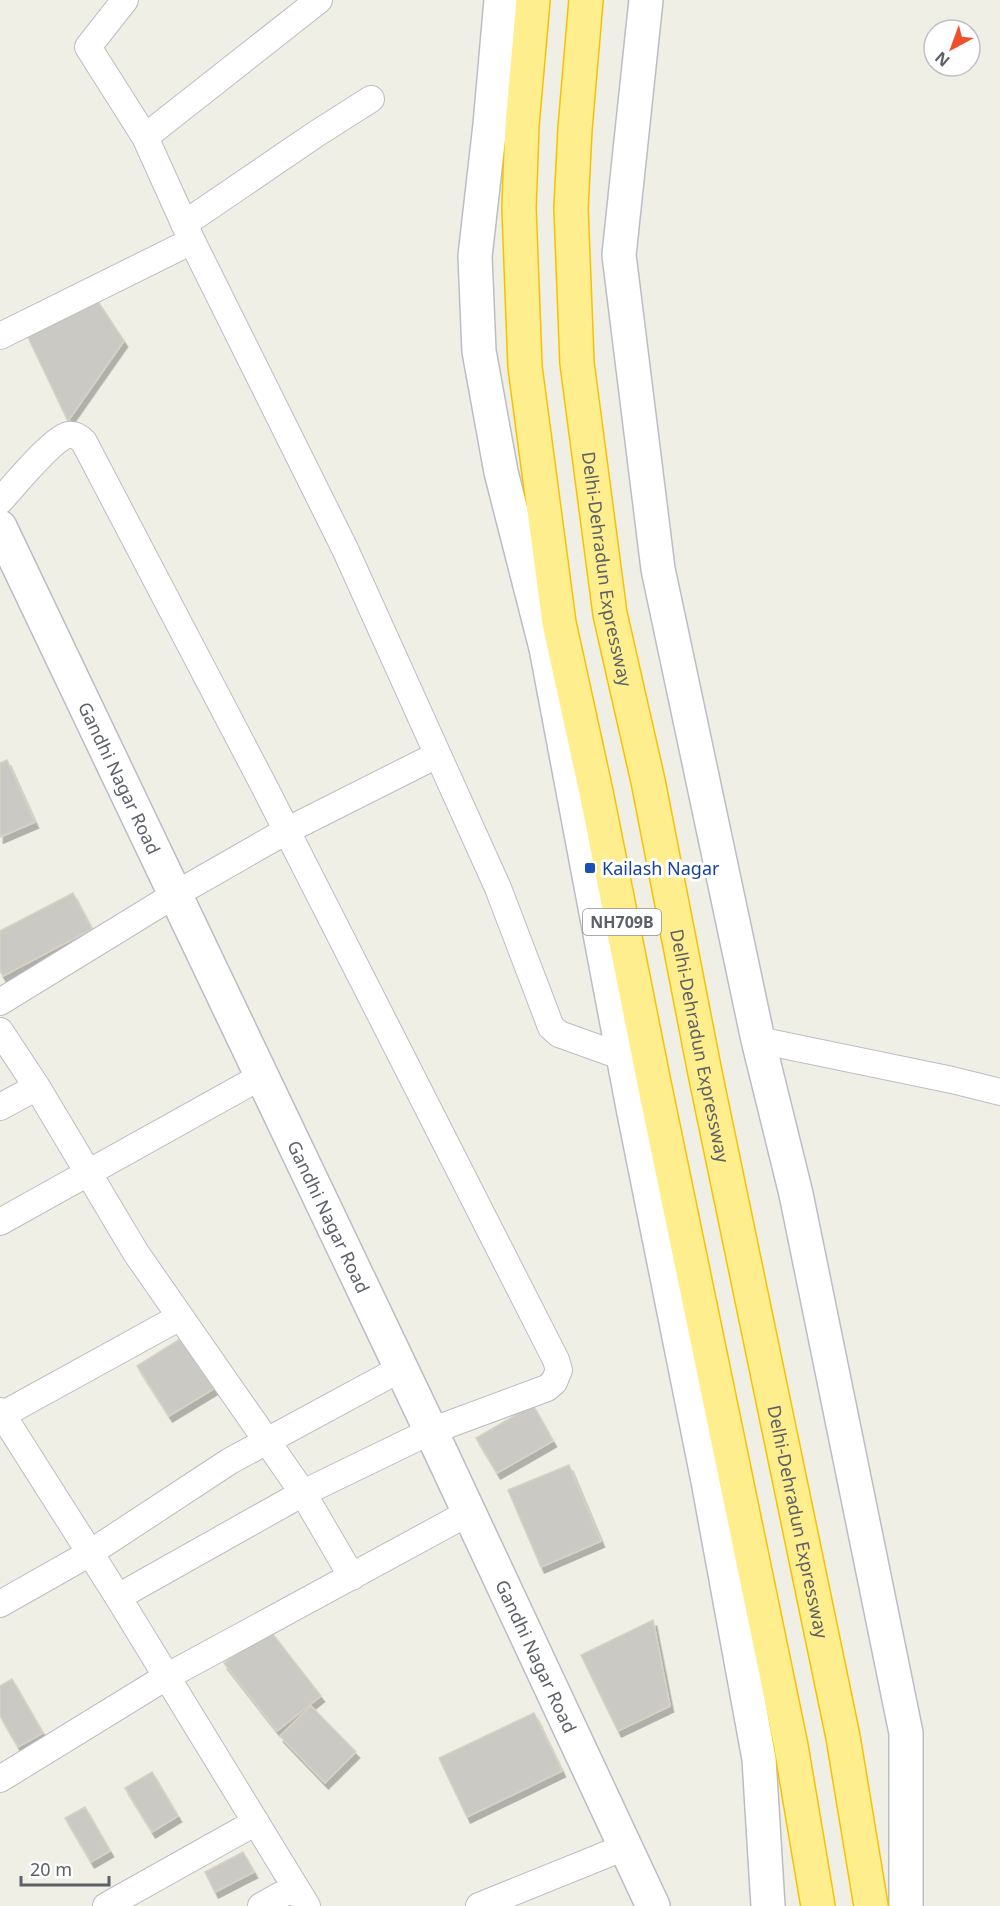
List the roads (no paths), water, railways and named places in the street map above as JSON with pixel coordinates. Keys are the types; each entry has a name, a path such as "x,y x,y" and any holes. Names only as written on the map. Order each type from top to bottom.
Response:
{"highway":[{"name":"NH709B","path":"533,0 522,125 519,208 525,367 559,623 596,792 791,1746 818,1906"},
{"name":"Delhi-Dehradun Expressway","path":"586,0 575,129 572,208 577,363 610,614 648,781 699,1044 839,1715 871,1906"}],"street":[{"path":"125,0 88,47 145,137 188,232 345,549 498,888 551,1028 559,1034 623,1057"},
{"path":"145,137 320,0"},
{"path":"501,0 475,256 479,351 501,472 546,648 623,1057 708,1481 759,1760 768,1906"},
{"path":"646,0 619,255 658,569 758,1040 796,1194 906,1733 906,1906"},
{"path":"0,336 188,232 316,134 371,99"},
{"path":"0,501 52,445 64,436 78,436 84,442 286,831 556,1360 559,1370 554,1382 547,1388 431,1431 303,1494 118,1597"},
{"name":"Gandhi Nagar Road","path":"0,527 431,1431 653,1906"},
{"path":"0,1002 176,894 286,831 437,755"},
{"path":"0,1031 37,1087 136,1253 267,1440 303,1494 352,1577"},
{"path":"758,1040 1000,1092"},
{"path":"0,1222 262,1076"},
{"path":"0,1107 37,1087"},
{"path":"180,1317 1,1414 118,1597 301,1897 261,1906"},
{"path":"0,1604 90,1553 230,1461 400,1369"},
{"path":"0,1779 166,1677 468,1514"},
{"path":"106,1906 256,1822"},
{"path":"479,1906 625,1847"}],"place":[{"name":"Kailash Nagar","path":"590,868"}]}
